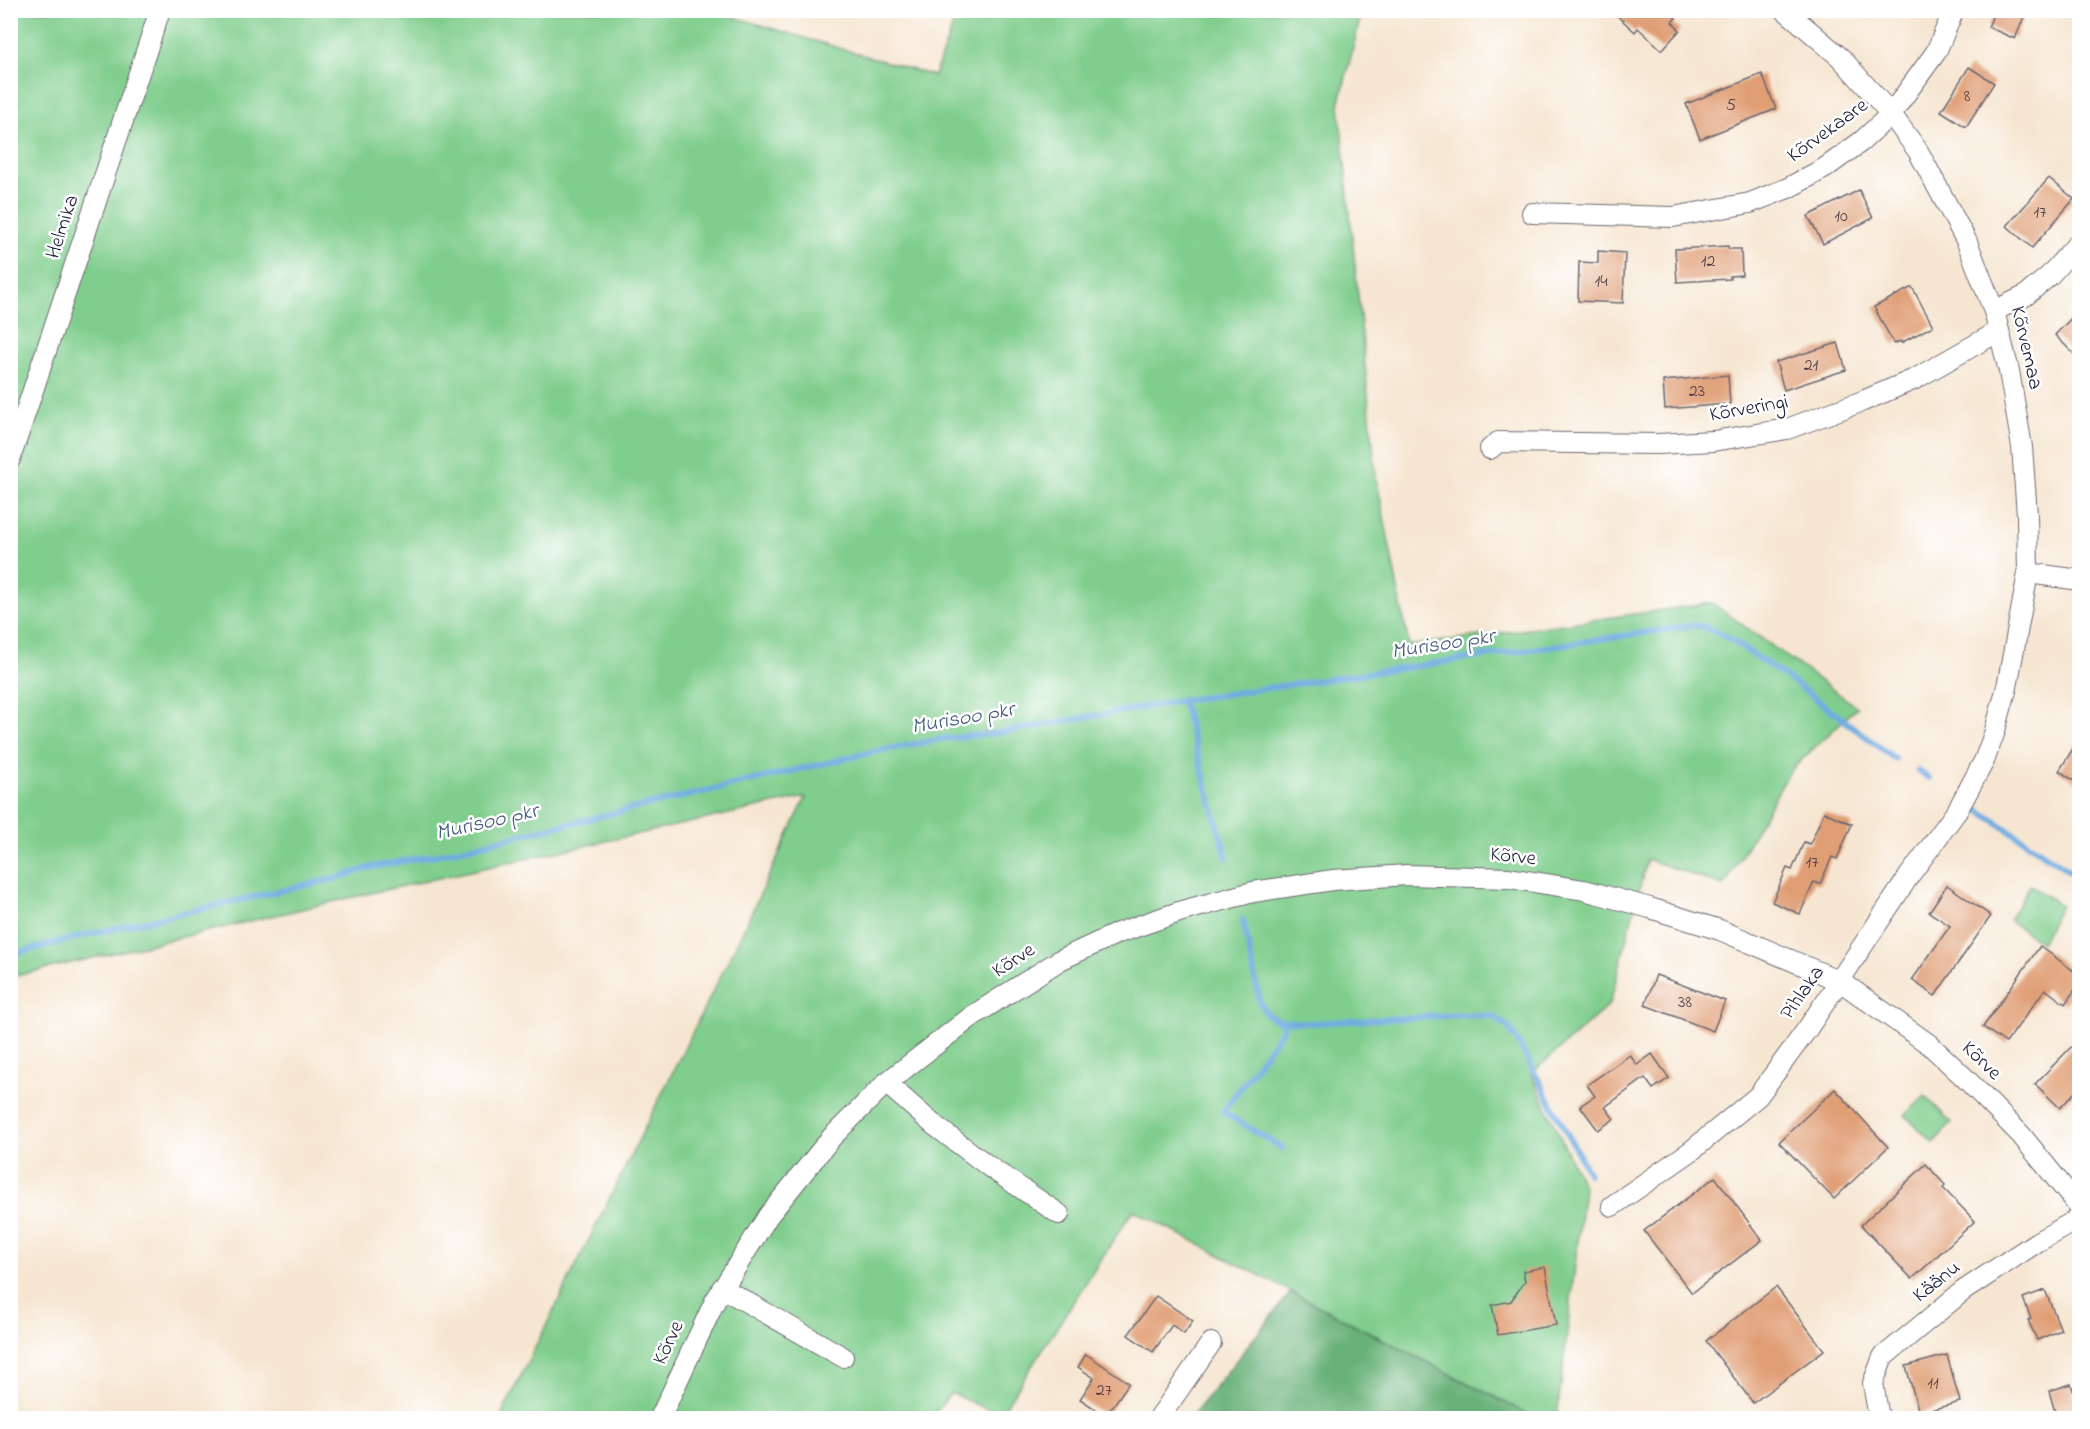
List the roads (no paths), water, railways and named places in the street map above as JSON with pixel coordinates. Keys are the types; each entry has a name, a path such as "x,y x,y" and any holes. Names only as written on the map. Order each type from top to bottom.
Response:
{"street":[{"name":"Helmika","path":"10,459 160,10"},
{"name":"Kõrvemaa","path":"1785,10 1841,58 1891,114 1918,151 1967,242 1994,311 2009,371 2022,447 2028,573 2007,687 1984,761"},
{"name":"Kõrvekaare","path":"1532,213 1673,217 1750,203 1788,188 1825,168 1862,141 1891,114 1936,52 1954,10"},
{"path":"1994,311 2025,296 2049,276 2079,241"},
{"name":"Kõrveringi","path":"1490,449 1498,442 1713,441 1787,429 1915,379 1999,331"},
{"path":"2028,573 2079,580"},
{"name":"Pihlaka","path":"1612,1206 1691,1151 1758,1096 1808,1028 1909,876 1957,811 1984,761"},
{"name":"Kõrve","path":"660,1419 715,1301 768,1216 831,1138 886,1083 971,1017 1060,960 1118,933 1182,910 1253,892 1333,880 1407,875 1509,878 1584,890 1720,930 1839,981 1930,1045 1966,1078 2021,1135 2079,1208"},
{"path":"886,1083 990,1168 1059,1214"},
{"name":"Käänu","path":"1879,1419 1873,1383 1883,1357 1963,1291 2037,1242 2079,1218"},
{"path":"722,1288 843,1357"},
{"path":"1159,1419 1211,1343"}],"waterway":[{"name":"Murisoo pkr","path":"10,955 85,935 337,878 372,867 436,855 873,752 941,739 998,733 1179,701 1696,625 1722,635 1745,649 1895,759"},
{"path":"1182,700 1227,858"},
{"name":"Murisoo pkr","path":"1918,771 1929,778"},
{"name":"Murisoo pkr","path":"1974,807 2080,878"},
{"path":"1243,920 1260,1003 1266,1014 1279,1021 1312,1023 1460,1015 1493,1016 1508,1027 1589,1174"},
{"path":"1282,1148 1223,1112 1283,1029 1283,1022"}]}
